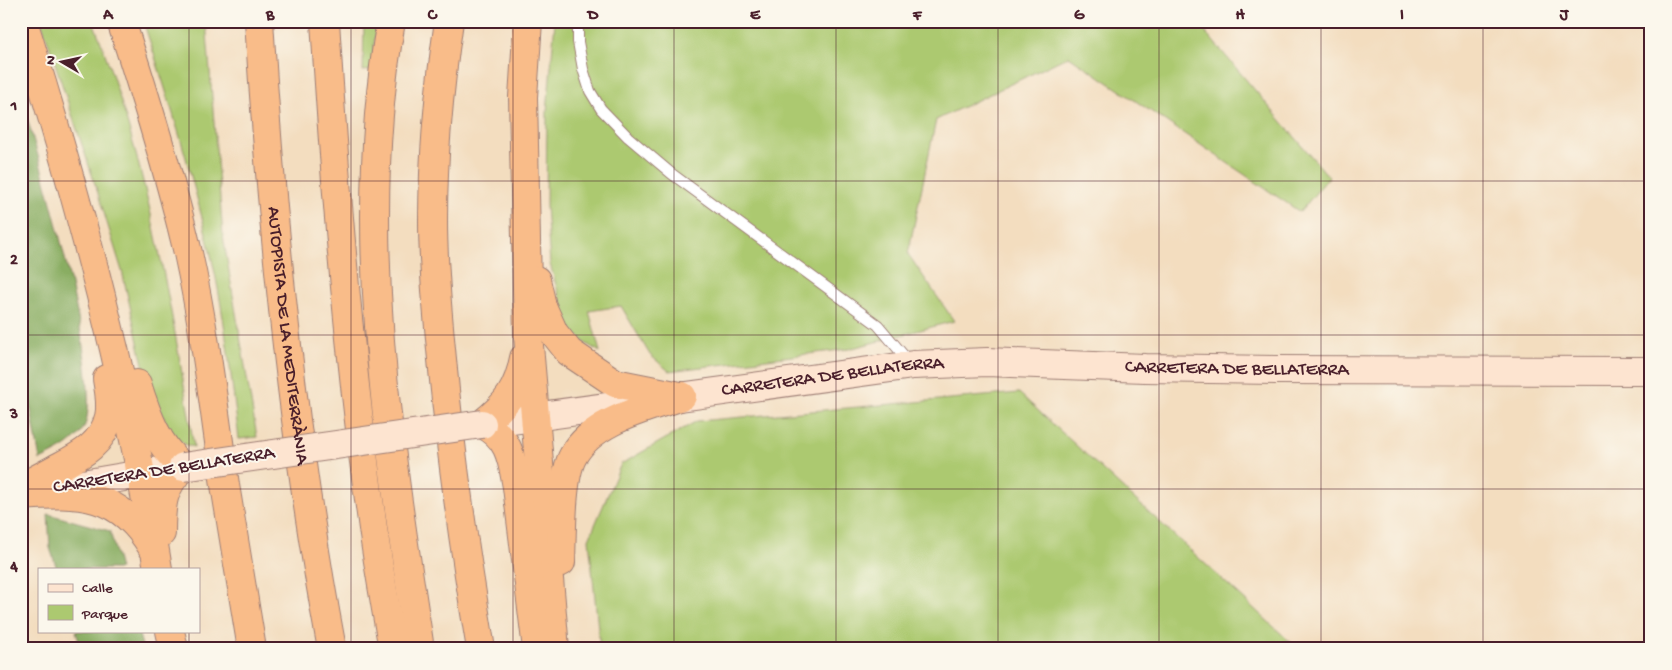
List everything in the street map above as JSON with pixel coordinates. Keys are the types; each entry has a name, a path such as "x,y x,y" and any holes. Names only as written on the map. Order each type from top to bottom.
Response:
{"highway":[{"path":"22,21 62,150 91,253 141,474 158,563"},
{"path":"121,21 146,95 170,178 188,255 210,370 225,484 252,649"},
{"path":"249,21 266,128"},
{"name":"AUTOPISTA DE LA MEDITERRÀNIA","path":"259,21 266,128 292,394 319,579 332,649"},
{"path":"325,21 341,248 354,380 371,515 392,649"},
{"path":"391,21 383,64 377,132 376,276 381,352 395,472 420,649"},
{"path":"449,21 440,77 435,138 433,222 438,316 454,474 481,649"},
{"path":"528,21 523,97 528,334 555,649"},
{"path":"526,225 542,306 554,333 570,352 615,383 682,396"},
{"path":"91,253 147,416 162,446 183,468 173,478 164,496 161,509 158,563"},
{"path":"21,487 90,450 105,429 109,416 110,401 91,253"},
{"path":"528,334 524,360 513,393 501,409 482,424 493,429 501,436 512,461 517,487 537,649"},
{"path":"560,649 563,502 566,476 573,456 594,432 620,418 682,396"},
{"path":"21,496 62,495 104,501 118,508 131,518 143,531 158,563"},
{"path":"170,632 174,649"}],"street":[{"name":"CARRETERA DE BELLATERRA","path":"21,496 99,480 534,416 912,365 986,362 1257,370 1651,371"}],"lane":[{"path":"578,21 578,42 582,69 590,91 601,109 628,137 672,174 878,325 912,365"}],"green space":[{"path":"41,21 93,21 112,73 128,125 155,231 194,447 186,445 179,440 176,445 145,373 122,271"},
{"path":"143,21 206,21 223,236 257,437 239,439 224,324 211,255 180,137"},
{"path":"364,21 377,21 371,70 363,71"},
{"path":"555,21 1196,21 1329,177 1300,212 1069,56 936,120 908,254 954,321 849,349 669,371 650,355 621,306 589,311 600,352 585,343 572,330 564,313 550,264 546,206 547,112"},
{"path":"21,98 54,215 79,321 86,368 88,406 83,429 79,435 64,448 40,460 21,355"},
{"path":"1019,393 1298,649 600,649 589,539 621,464 697,421"},
{"path":"48,514 110,531 120,568 57,568 50,548"},
{"path":"76,632 138,632 143,649 81,649"}]}
